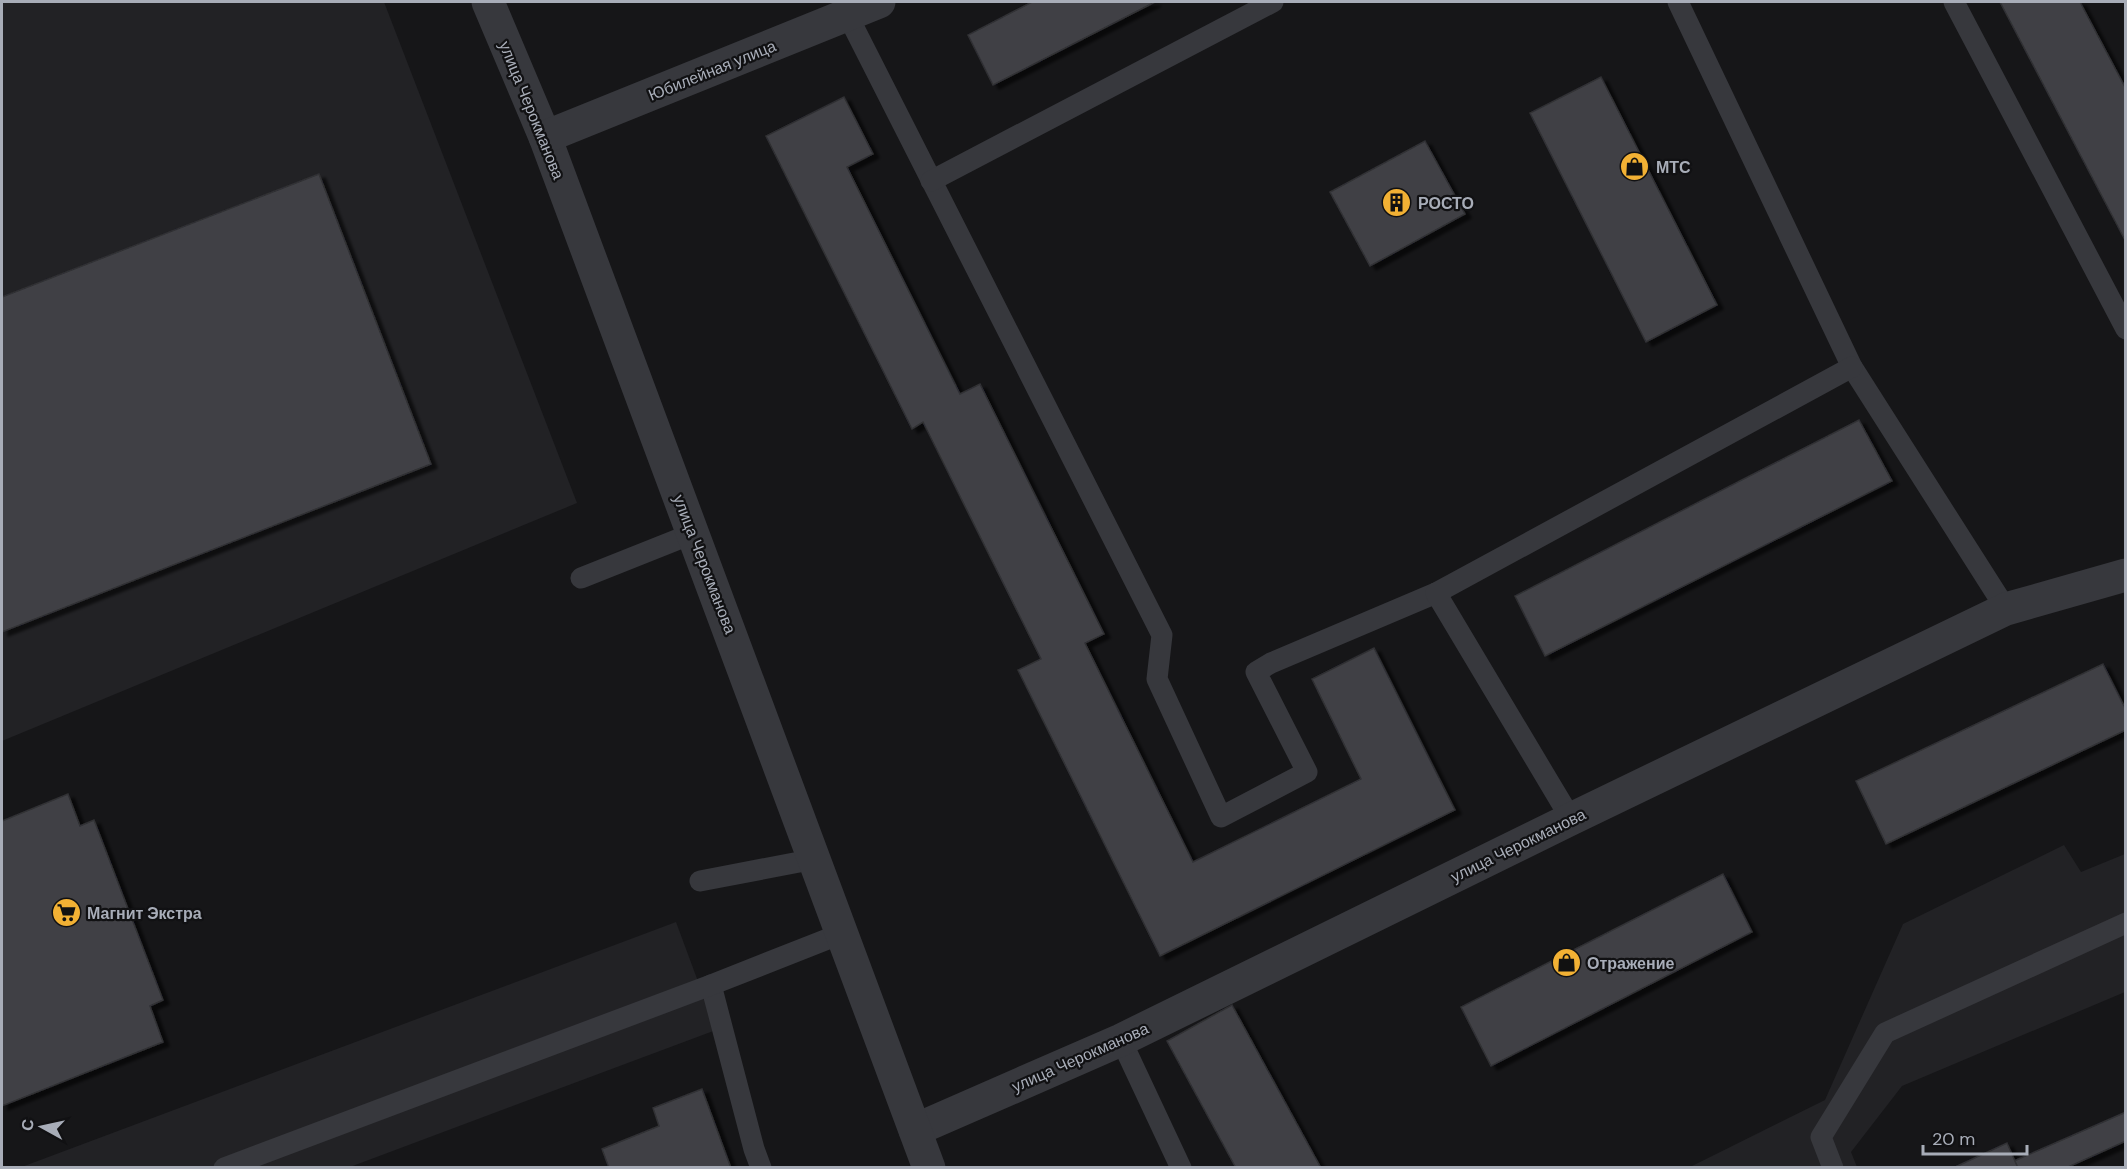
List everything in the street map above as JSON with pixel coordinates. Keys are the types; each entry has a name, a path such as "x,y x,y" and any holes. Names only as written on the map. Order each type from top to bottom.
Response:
{"street":[{"name":"улица Черокманова","path":"488,2 545,137 929,1167"},
{"name":"Юбилейная улица","path":"545,137 879,2"},
{"name":"улица Черокманова","path":"915,1130 1120,1040 2006,609 2126,575"}],"lane":[{"path":"931,181 1273,2"},
{"path":"1678,2 1852,368 2006,609"},
{"path":"1954,2 2126,329"},
{"path":"848,16 1162,635 1157,679 1221,817 1307,772 1256,672 1271,663 1436,593 1852,368"},
{"path":"581,578 694,533"},
{"path":"1436,593 1571,819"},
{"path":"700,881 815,859"},
{"path":"1833,1167 1821,1137 1885,1033 2126,923"},
{"path":"224,1167 711,986 843,933"},
{"path":"711,986 760,1167"},
{"path":"1120,1040 1181,1167"}],"shaded area":[{"path":"2,2 384,2 577,503 2,741"},
{"path":"2064,845 2081,872 2125,854 2125,992 1902,1086 1851,1152 1857,1167 1688,1168 1825,1100 1903,924"},
{"path":"676,922 716,1030 350,1167 19,1168"}],"building":[{"path":"1032,2 1155,2 993,85 968,35"},
{"path":"2000,2 2080,2 2126,89 2126,242"},
{"path":"1601,77 1717,305 1646,342 1530,113"},
{"path":"844,97 873,154 847,167 960,394 980,384 1104,634 1085,643 1193,862 1361,779 1312,679 1374,648 1455,810 1160,956 1018,670 1041,659 923,422 912,429 766,136"},
{"name":"РОСТО","path":"1425,141 1465,214 1370,266 1330,192"},
{"path":"319,174 431,464 2,632 2,297"},
{"path":"1859,420 1892,481 1545,656 1515,596"},
{"path":"2103,664 2126,710 2126,730 1886,844 1856,781"},
{"name":"Магнит Экстра","path":"68,794 80,826 94,820 163,1000 150,1006 163,1042 2,1106 2,821"},
{"path":"1723,874 1752,932 1491,1066 1461,1007"},
{"path":"1232,1005 1321,1168 1236,1168 1167,1041"},
{"path":"702,1089 731,1168 609,1168 602,1149 659,1126 653,1108"},
{"path":"2126,1112 2126,1141 2066,1168 2017,1168 2014,1161"},
{"path":"2007,1143 2018,1168 1953,1168"}],"place":[{"name":"МТС","path":"1635,167"},
{"name":"РОСТО","path":"1397,203"},
{"name":"Магнит Экстра","path":"66,913"},
{"name":"Отражение","path":"1566,963"}]}
